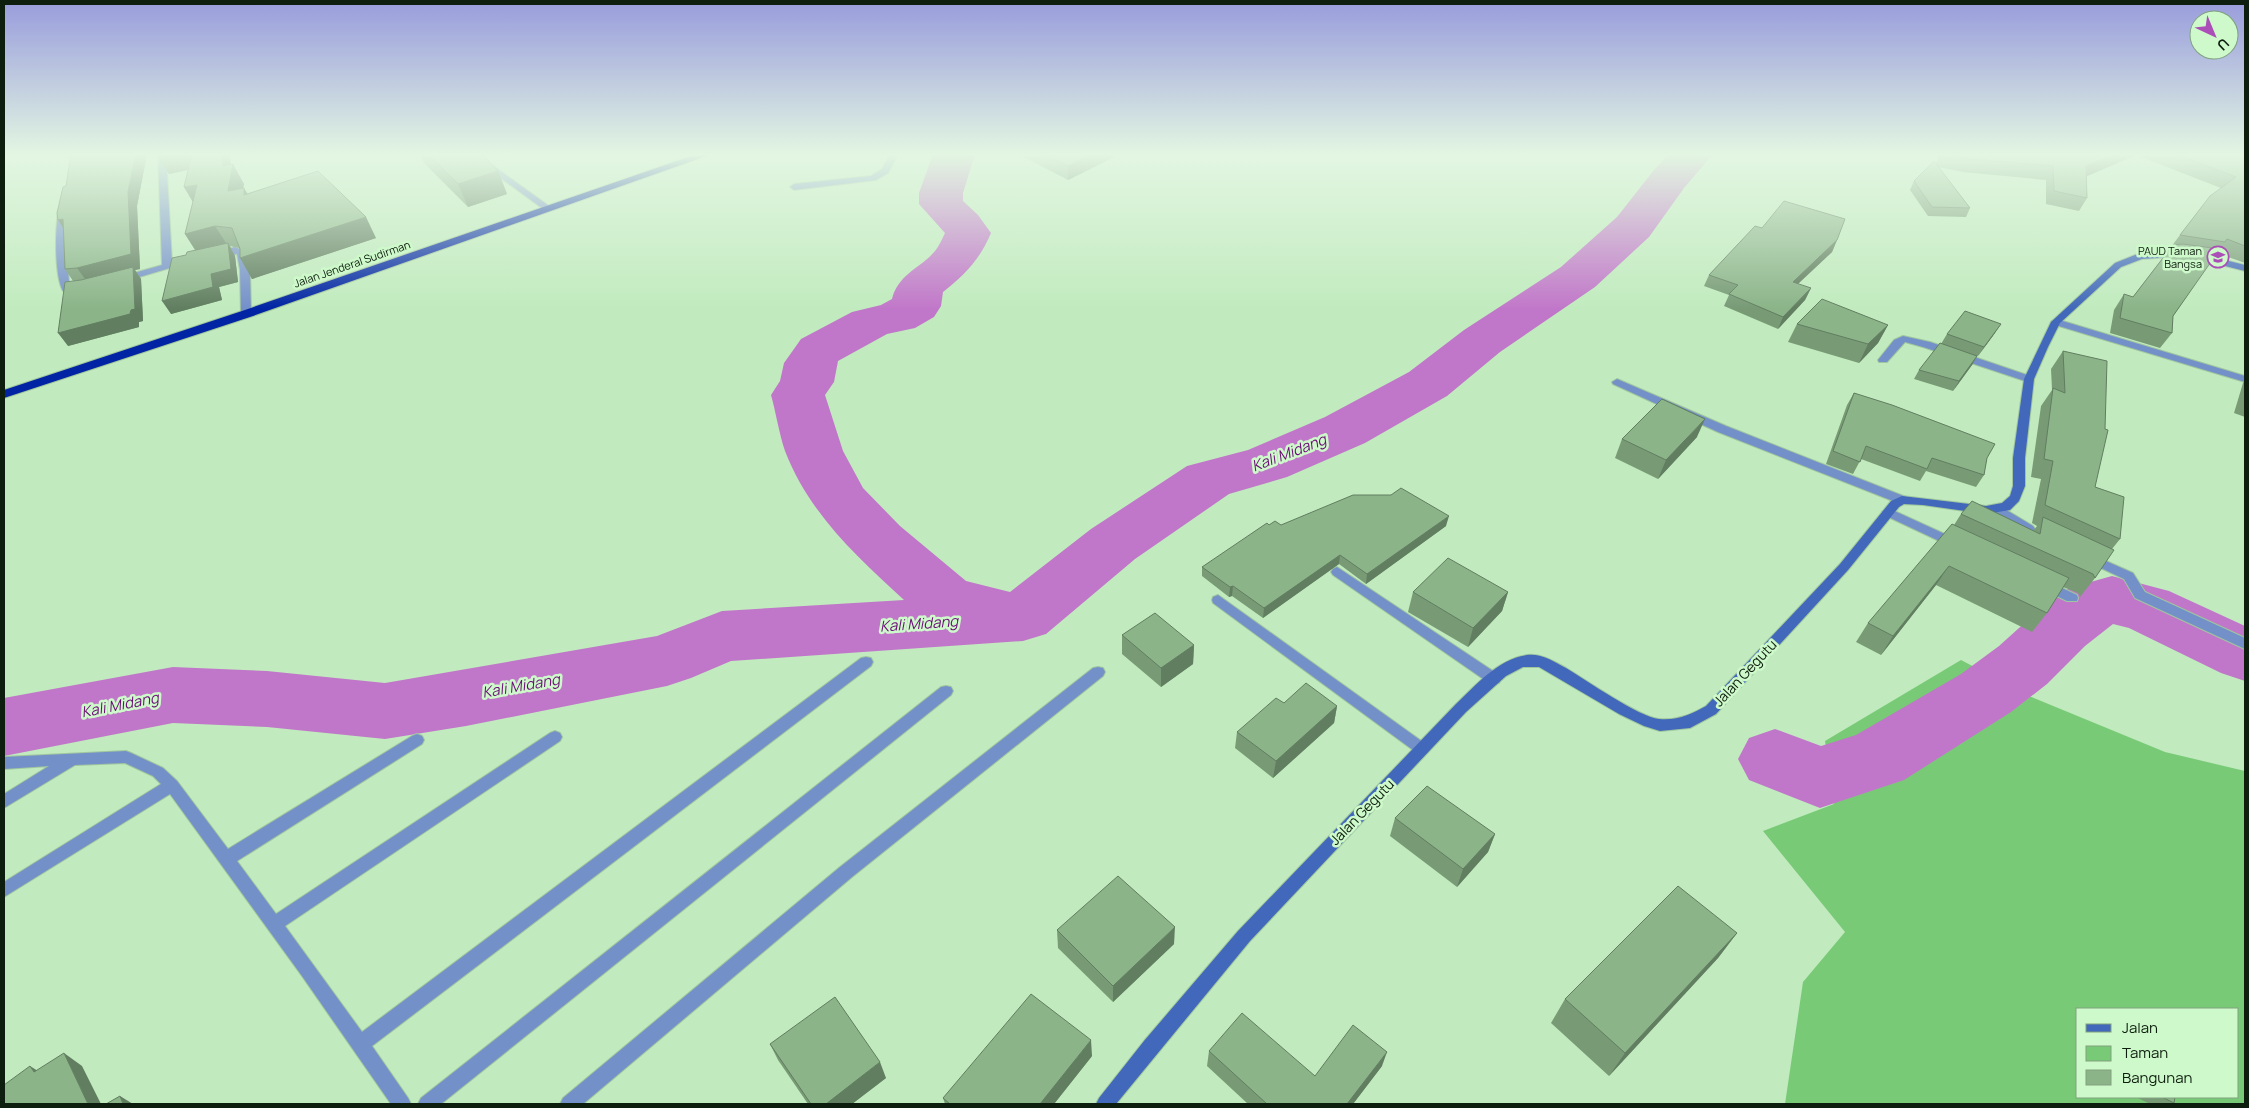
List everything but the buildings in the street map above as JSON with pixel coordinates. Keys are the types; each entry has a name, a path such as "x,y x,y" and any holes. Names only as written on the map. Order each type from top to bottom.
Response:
{"highway":[{"name":"Jalan Jenderal Sudirman","path":"4,394 246,314 558,206"}],"street":[{"path":"64,206 60,225 66,289 89,288"},
{"path":"164,206 167,267"},
{"path":"544,206 549,209"},
{"path":"115,281 228,251 241,252 245,270 246,314"},
{"path":"1617,382 1722,428 1902,500 1986,510 1998,509 2006,507 2015,498 2019,486 2020,458 2029,379 2056,322 2118,265 2140,256 2154,254 2187,255 2245,268"},
{"path":"2056,322 2245,379"},
{"path":"1883,360 1898,342 1903,339 2029,379"},
{"name":"Jalan Gegutu","path":"1105,1104 1150,1047 1244,936 1461,708 1494,679 1518,663 1527,660 1539,661 1551,666 1624,710 1649,722 1660,725 1690,722 1711,710 1844,567 1895,504 1902,500"},
{"path":"1998,509 2018,524 2043,536"},
{"path":"1888,512 1967,549"},
{"path":"2078,552 2129,576 2140,595 2245,644"},
{"path":"1337,572 1494,679"},
{"path":"2037,582 2072,598"},
{"path":"1218,600 1422,749"},
{"path":"360,1044 866,662"},
{"path":"569,1104 846,872 1098,672"},
{"path":"427,1104 946,691"},
{"path":"274,924 555,737"},
{"path":"226,859 417,740"},
{"path":"4,763 14,761 126,757 158,772 172,785 402,1104"},
{"path":"4,802 72,759"},
{"path":"4,890 172,785"}],"green space":[{"path":"1961,660 2029,696 2165,752 2245,771 2245,1104 1785,1104 1803,982 1845,932 1763,831 1834,804 1825,741"}],"waterway":[{"path":"943,206 968,233 952,261 923,285 919,290 916,306 897,317 870,323 819,350 810,363 807,382 798,395 814,451 840,500 878,541 947,601 998,612"},
{"name":"Kali Midang","path":"4,727 173,695 267,699 385,711 466,698 667,660 722,636 1023,617 1113,544 1208,480 1267,464 1345,430 1428,384 1482,341 1578,277 1633,227 1649,206"},
{"path":"1775,759 1820,777 1878,759 1986,693 2023,665 2062,628 2092,605 2112,600 2146,608 2245,655"}],"place":[{"name":"PAUD Taman Bangsa","path":"2218,257"}]}
